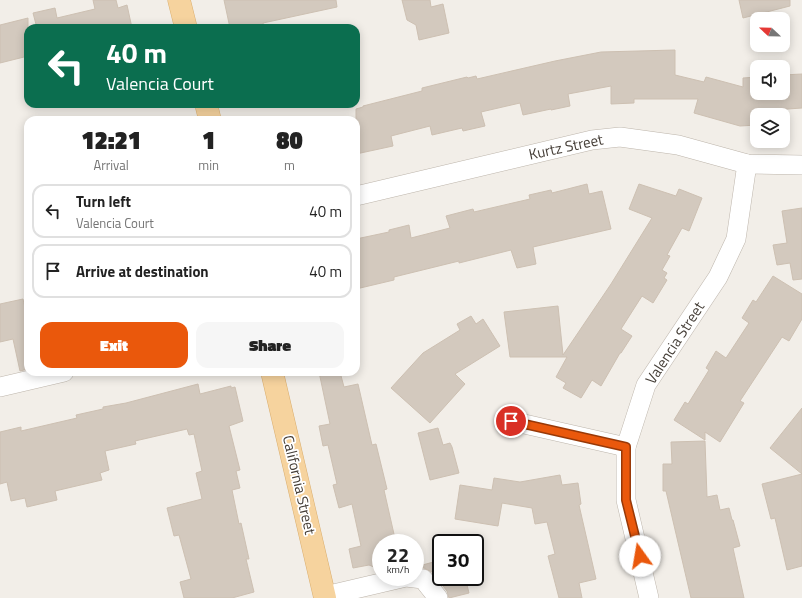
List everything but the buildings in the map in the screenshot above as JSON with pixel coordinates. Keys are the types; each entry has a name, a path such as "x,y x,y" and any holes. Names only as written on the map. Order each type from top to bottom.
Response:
{"main road":[{"path":"179,0 185,24"},
{"name":"California Street","path":"273,376 325,597"}],"street":[{"name":"Kurtz Street","path":"360,195 592,140 620,137 678,145 748,164 802,165"},
{"name":"Valencia Street","path":"649,598 626,500 626,447 646,385 718,277 736,239 748,164"},
{"path":"0,387 47,376"},
{"path":"511,421 626,447"},
{"path":"325,597 406,577 423,579 438,598"}],"route":[{"path":"511,421 626,447 626,500 640,556"}]}
